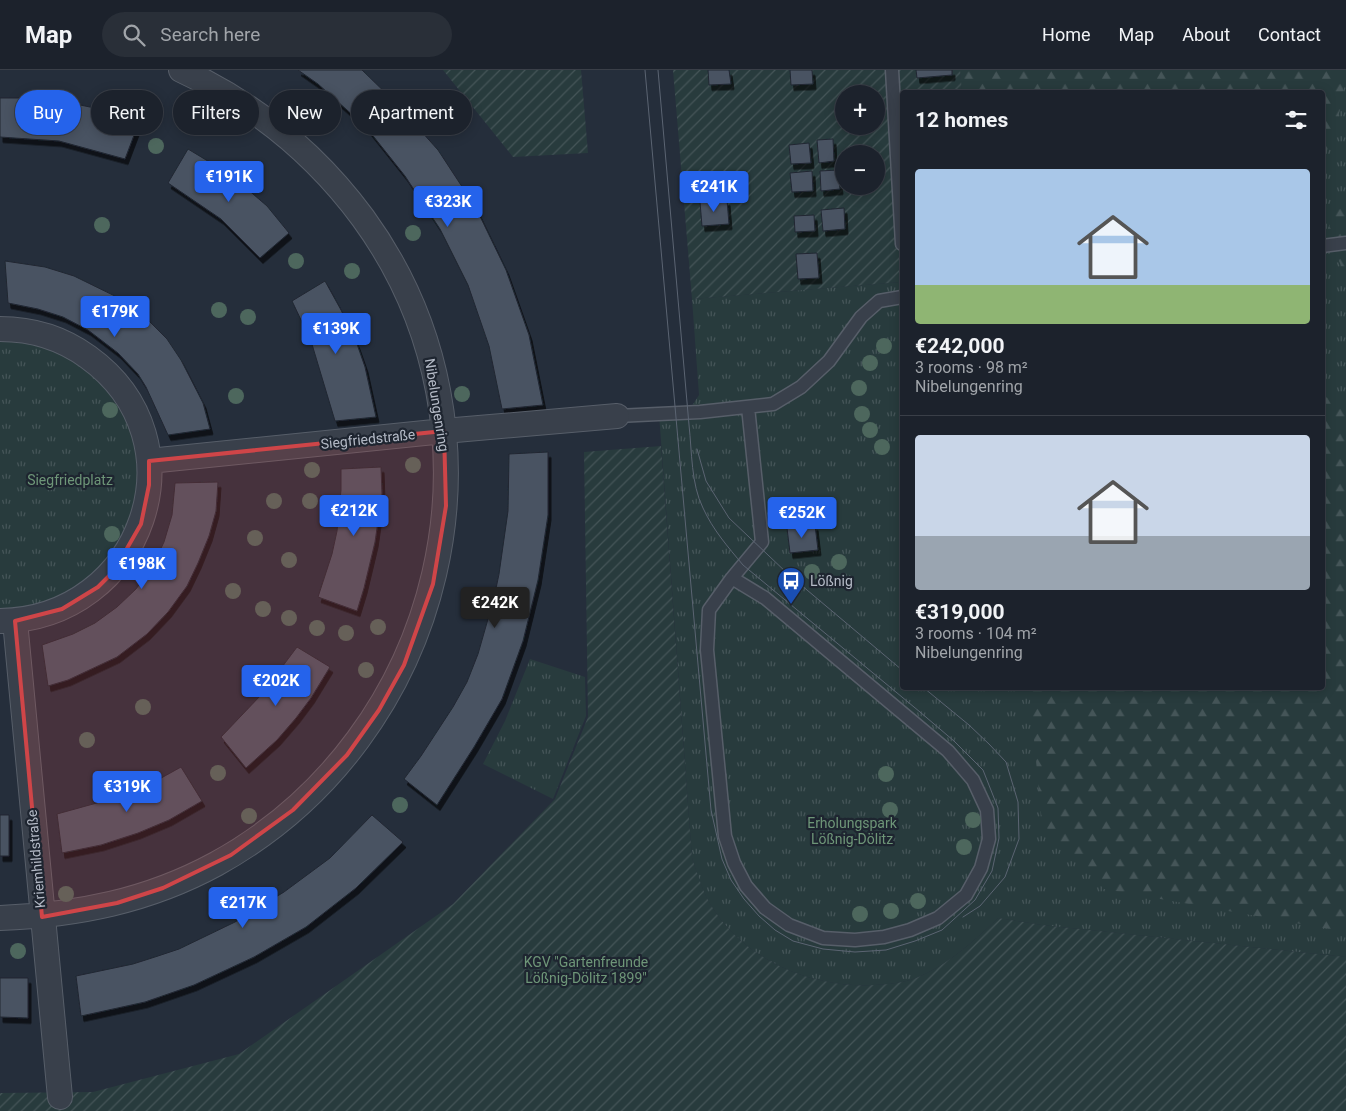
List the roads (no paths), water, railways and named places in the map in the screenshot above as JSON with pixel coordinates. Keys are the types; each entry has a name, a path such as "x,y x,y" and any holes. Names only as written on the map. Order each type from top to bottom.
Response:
{"street":[{"name":"Nibelungenring","path":"0,918 42,917 91,910 123,902 163,888 204,870 243,848 276,825 310,795 347,755 370,724 392,688 411,649 436,572 444,523 446,490 444,431 433,367 419,321 396,271 375,235 343,191 312,158 281,130 236,98 181,70"},
{"path":"0,329 19,330 49,336 78,349 113,378 127,397 138,418 148,461 149,485 141,524 127,553 98,586 81,599 62,609 39,617 7,621"},
{"name":"Siegfriedstraße","path":"148,461 444,431 617,416"},
{"name":"Kriemhildstraße","path":"7,621 42,917 60,1104"}],"lane":[{"path":"892,70 900,209"},
{"path":"1325,246 1346,243"},
{"path":"617,416 774,404 801,388 829,361 861,317 879,301 900,297"},
{"path":"732,578 765,598 883,696 948,752 973,780 987,810 989,839 981,868 966,895 938,918 910,930 884,937 856,940 824,938 789,925 766,908 746,886 734,863 725,836 707,650 709,610 732,578 762,542 748,407"}],"tram line":[{"path":"645,70 711,810 722,859 731,880 744,899 775,930 793,941 823,949 855,952 886,950 942,930 975,900 992,871 999,838 998,808 983,770 954,741 743,565 716,531 703,508 696,489 693,468 658,70"},
{"path":"697,449 706,481 729,518 788,574 900,668"},
{"path":"926,690 969,725 1006,762 1018,802 1019,839 1005,877 980,906 963,917"}],"place":[{"name":"Lößnig","path":"791,605"}],"park label":[{"name":"Siegfriedplatz","path":"70,480"},
{"name":"Erholungspark Lößnig-Dölitz","path":"852,832"},
{"name":"KGV \"Gartenfreunde Lößnig-Dölitz 1899\"","path":"586,970"}]}
